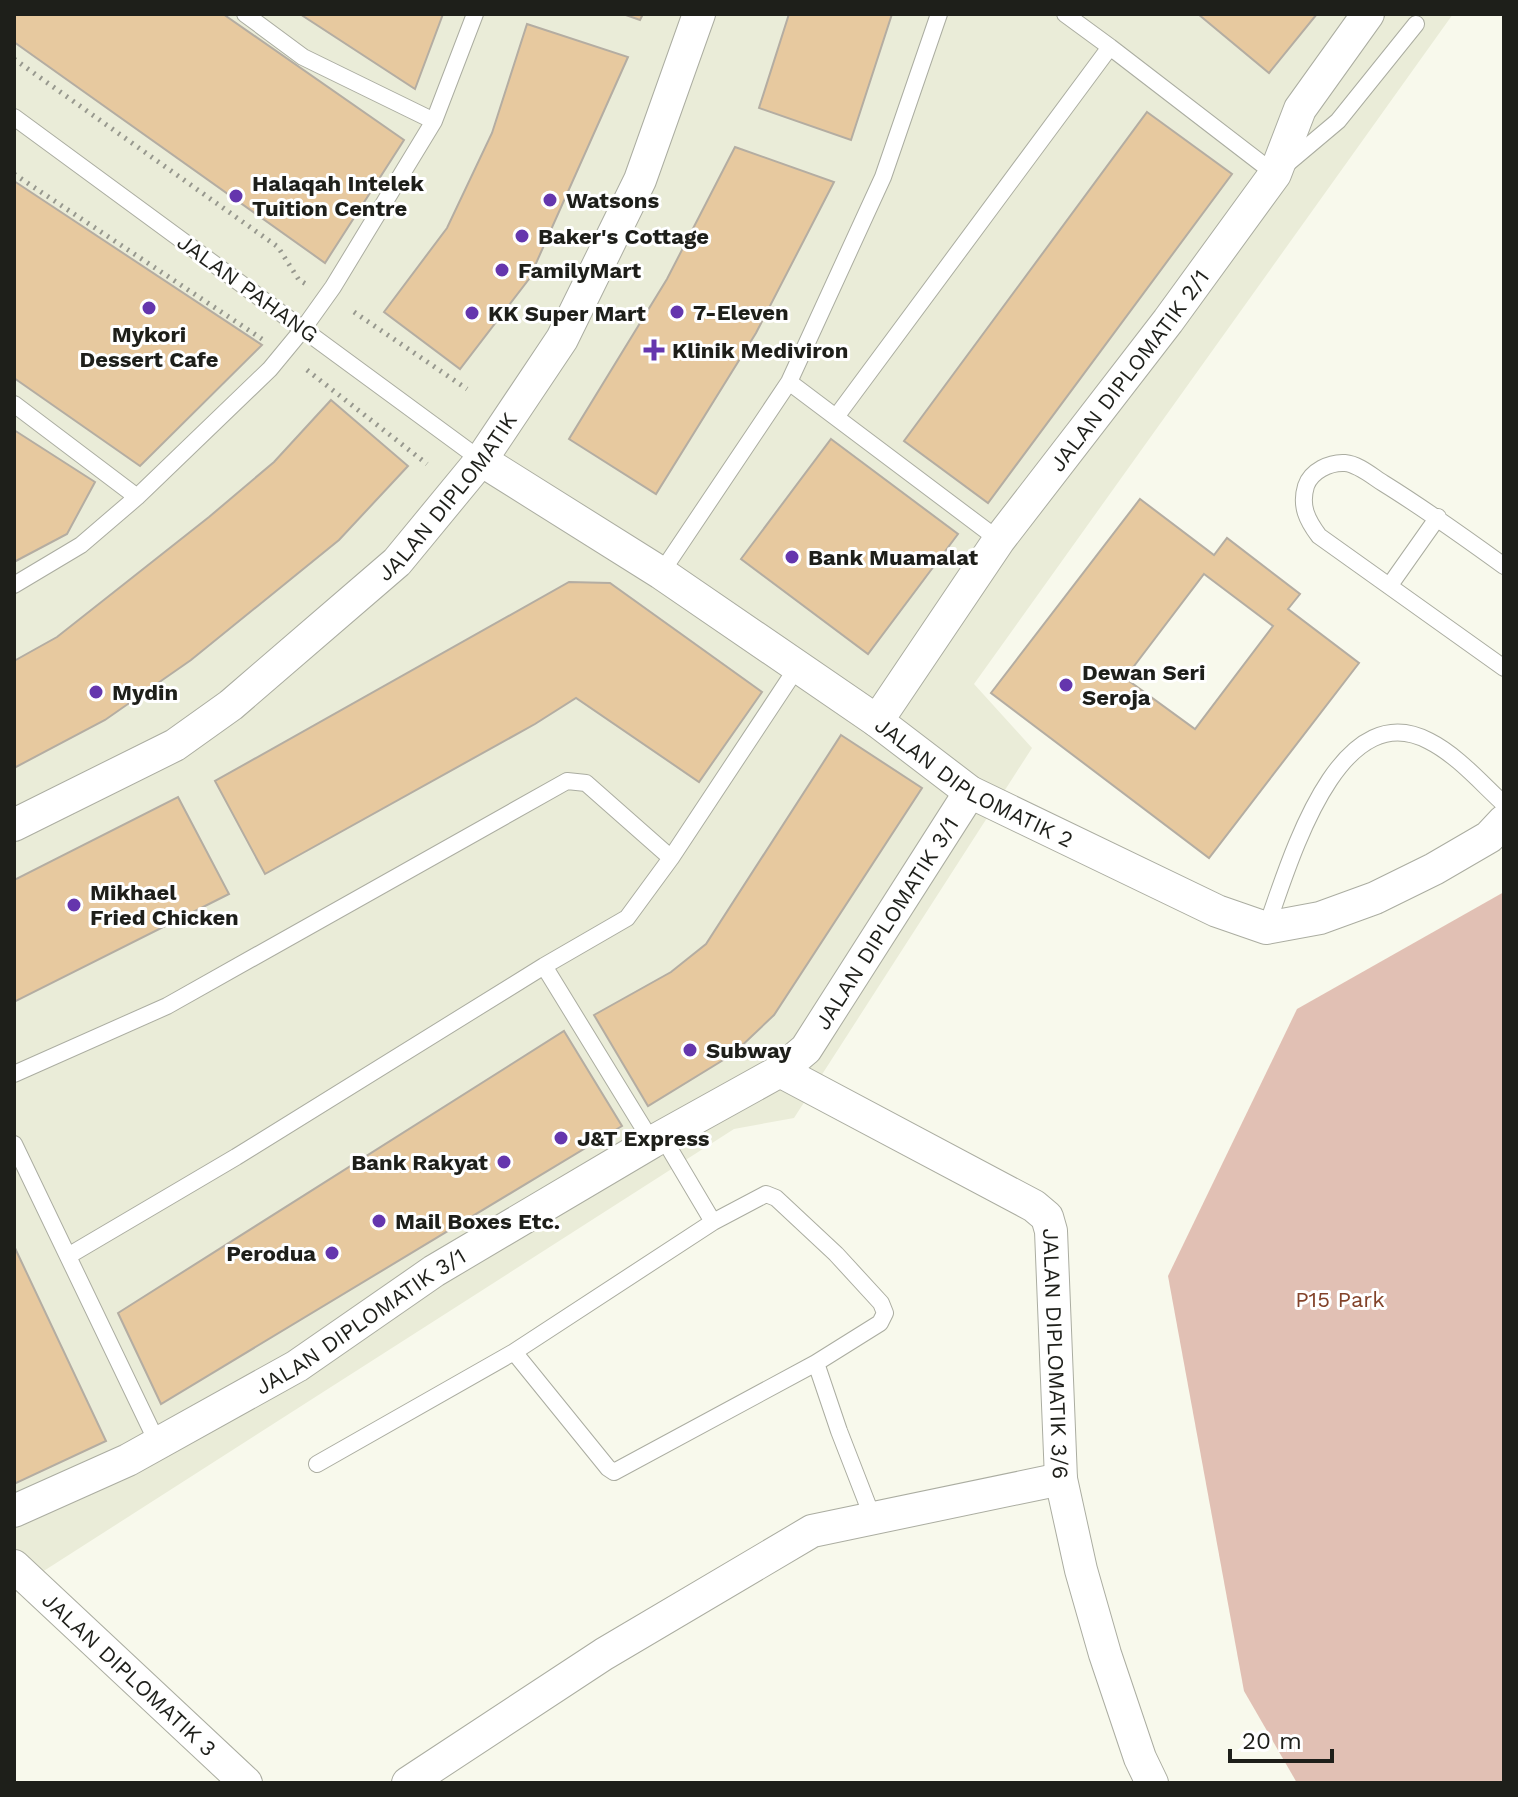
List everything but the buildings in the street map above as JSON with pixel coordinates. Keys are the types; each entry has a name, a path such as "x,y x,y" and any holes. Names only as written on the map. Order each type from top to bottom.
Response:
{"street":[{"name":"JALAN DIPLOMATIK","path":"14,825 175,745 231,705 397,562 481,460 562,339 640,180 699,14"},
{"name":"JALAN DIPLOMATIK 2/1","path":"877,721 999,540 1168,321 1275,174 1300,109 1368,14"},
{"name":"JALAN DIPLOMATIK 2","path":"481,460 661,573 798,666 970,792 1217,911 1266,928 1320,918 1375,898 1434,869 1489,837 1504,821"},
{"name":"JALAN DIPLOMATIK 3/1","path":"14,1511 128,1460 297,1366 434,1271 657,1139 780,1071 806,1049 970,792"},
{"name":"JALAN DIPLOMATIK 3/6","path":"780,1071 1034,1206 1047,1217 1051,1231 1061,1479 1081,1570 1105,1654 1140,1758 1152,1783"},
{"path":"408,1783 604,1654 802,1536 823,1527 872,1516 1061,1479"},
{"name":"JALAN DIPLOMATIK 3","path":"14,1566 246,1783"}],"lane":[{"path":"245,14 303,57 434,121"},
{"path":"14,585 81,545 137,497 270,369 303,329 333,287 434,121 475,14"},
{"path":"661,573 789,382 883,177 939,14"},
{"path":"1065,14 1275,174 1338,121 1416,24"},
{"path":"836,417 1110,47"},
{"name":"JALAN PAHANG","path":"14,117 481,460"},
{"path":"789,382 999,540"},
{"path":"14,404 137,497"},
{"path":"1504,566 1438,517 1347,463 1326,465 1308,478 1304,493 1305,518 1319,536 1504,668"},
{"path":"1390,585 1438,517"},
{"path":"68,1256 627,918 671,858 798,666"},
{"path":"1266,928 1302,833 1324,787 1343,760 1365,742 1387,734 1406,734 1428,740 1504,804"},
{"path":"14,1074 167,1006 567,781 586,783 671,858"},
{"path":"544,966 713,1222"},
{"path":"14,1144 158,1444"},
{"path":"317,1464 514,1352 713,1222 766,1194 776,1198 836,1254 881,1303 885,1313 880,1323 816,1363 614,1472 514,1352"},
{"path":"816,1363 872,1516"}],"path":[{"path":"14,59 278,247 299,280 310,286"},
{"path":"14,174 266,342"},
{"path":"354,312 467,389"},
{"path":"307,370 427,464"}],"shaded area":[{"path":"14,14 1453,14 974,684 1032,748 794,1118 734,1129 14,1590"}],"green space":[{"name":"P15 Park","path":"1504,892 1504,1783 1297,1783 1244,1691 1168,1276 1297,1009"}],"place":[{"name":"Halaqah Intelek Tuition Centre","path":"236,196"},
{"name":"Watsons","path":"550,200"},
{"name":"Baker's Cottage","path":"522,236"},
{"name":"FamilyMart","path":"502,270"},
{"name":"Mykori Dessert Cafe","path":"149,308"},
{"name":"7-Eleven","path":"677,312"},
{"name":"KK Super Mart","path":"472,313"},
{"name":"Klinik Mediviron","path":"654,350"},
{"name":"Bank Muamalat","path":"792,557"},
{"name":"Dewan Seri Seroja","path":"1066,685"},
{"name":"Mydin","path":"96,692"},
{"name":"Mikhael Fried Chicken","path":"74,905"},
{"name":"Subway","path":"690,1050"},
{"name":"J&T Express","path":"561,1138"},
{"name":"Bank Rakyat","path":"504,1162"},
{"name":"Mail Boxes Etc.","path":"379,1221"},
{"name":"Perodua","path":"332,1253"}]}
